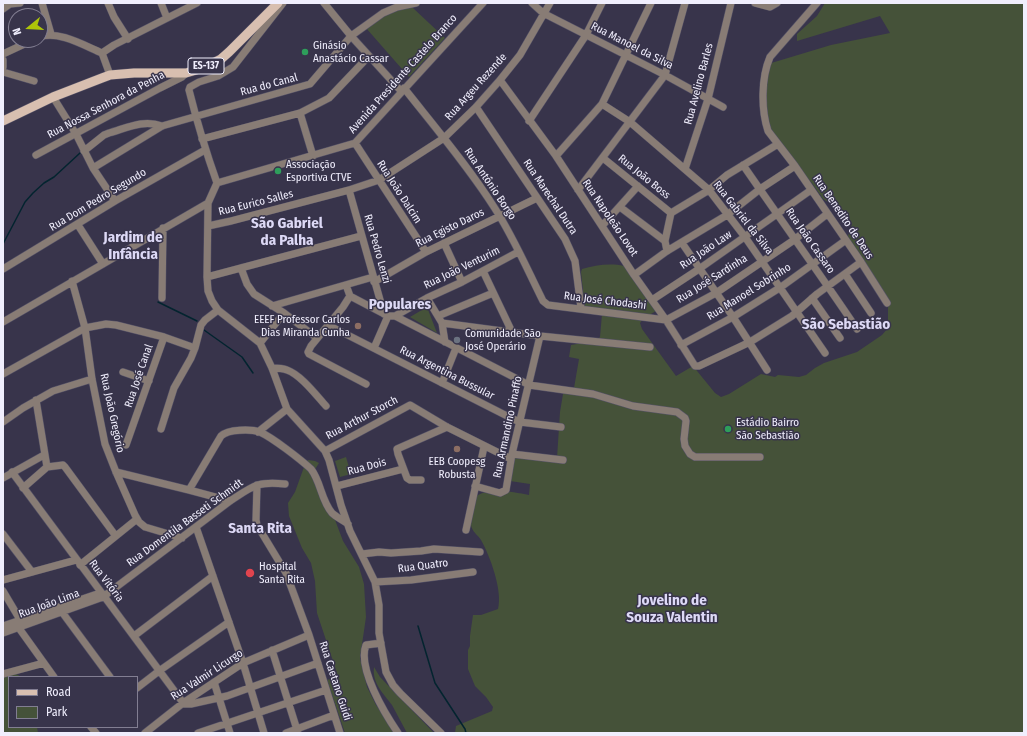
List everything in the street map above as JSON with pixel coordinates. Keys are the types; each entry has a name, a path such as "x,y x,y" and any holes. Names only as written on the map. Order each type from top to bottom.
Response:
{"main road":[{"name":"ES-137","path":"3,121 53,97 110,75 134,72 186,73 203,68 221,59 278,3"}],"street":[{"path":"3,9 10,4 20,3"},
{"path":"42,3 51,34"},
{"path":"108,3 114,17 128,39"},
{"path":"161,3 167,18"},
{"path":"102,53 197,3"},
{"path":"283,3 234,67 218,76 192,85 189,90 205,150 217,183 208,202 206,277 208,291 218,310 260,343 272,368 287,409 324,451 329,460 341,505 348,524 375,582 379,605 381,643 385,668 393,685 441,733"},
{"name":"Rua Antônio Borgo","path":"324,3 369,56 402,90 444,138 500,216 543,301"},
{"name":"Rua do Canal","path":"162,126 310,84 352,36 383,13 397,7 416,3"},
{"name":"Avenida Presidente Castelo Branco","path":"217,183 355,143 483,3"},
{"name":"Rua Manoel da Silva","path":"532,3 543,13 665,75 723,107"},
{"name":"Rua Argeu Rezende","path":"379,180 444,138 476,107 520,55 550,3"},
{"path":"529,120 586,35 602,3"},
{"path":"556,156 602,104 651,3"},
{"path":"578,190 665,75 685,3"},
{"name":"Rua Avelino Barles","path":"685,169 708,99 731,3"},
{"path":"755,3 770,7 777,3"},
{"name":"Rua Benedito de Deus","path":"817,3 770,57 766,67 763,111 768,131 795,166 846,240 887,304"},
{"path":"48,35 51,34 78,42 102,53 110,75"},
{"path":"3,54 16,48"},
{"path":"202,139 300,113 329,98 369,56"},
{"path":"3,60 3,67"},
{"path":"3,72 34,81"},
{"name":"Rua Nossa Senhora da Penha","path":"36,155 182,77 186,73"},
{"name":"Rua Napoleão Lovot","path":"500,80 556,156 634,275 666,320 693,364 699,366 750,342"},
{"path":"53,97 76,134 93,168 115,202"},
{"name":"Rua Gabriel da Silva","path":"602,104 630,122 709,190 781,287 796,312 825,353"},
{"name":"Rua Marechal Dutra","path":"476,107 565,239 572,252 575,261 581,308"},
{"path":"300,113 313,156"},
{"path":"84,151 109,133 145,122 162,126"},
{"path":"93,168 162,126"},
{"name":"Rua João Dalcim","path":"355,143 426,252"},
{"path":"667,251 665,241 672,213 709,190 727,175 778,144"},
{"name":"Rua Dom Pedro Segundo","path":"3,269 205,150"},
{"name":"Rua João Boss","path":"603,158 672,213"},
{"name":"Rua João Cassaro","path":"743,165 778,214 794,240 813,263 857,329"},
{"path":"634,275 667,251 727,214 760,189 795,166"},
{"name":"Rua Eurico Salles","path":"208,226 349,190 379,180"},
{"path":"602,226 638,186"},
{"name":"Rua Pedro Lenzi","path":"349,190 373,279 389,316"},
{"name":"Rua João Law","path":"652,300 699,269 811,190"},
{"name":"Rua Egisto Daros","path":"272,306 373,279 537,198"},
{"path":"3,322 208,202"},
{"path":"620,207 665,241"},
{"name":"Rua José Sardinha","path":"666,320 716,293 794,240 827,214"},
{"path":"78,225 102,264"},
{"path":"162,298 163,228"},
{"path":"206,277 361,236"},
{"name":"Rua Manoel Sobrinho","path":"681,345 734,317 781,287 846,240"},
{"path":"444,243 462,282"},
{"path":"682,243 734,317 767,370"},
{"name":"Rua João Venturim","path":"389,316 462,282 518,252"},
{"path":"750,342 796,312 812,298 861,262"},
{"path":"241,268 247,284 254,294 284,313 317,338"},
{"path":"483,271 512,332"},
{"path":"845,274 872,313"},
{"name":"Rua João Gregório","path":"72,281 85,328 92,379 105,444 137,519"},
{"path":"346,285 350,296 529,385 593,394 633,406 677,412 682,415 686,421 684,446 690,454 695,457 760,457"},
{"path":"440,320 493,293"},
{"path":"350,296 343,308 308,350 309,354 366,384"},
{"path":"427,298 440,320 445,342"},
{"path":"812,298 840,338"},
{"name":"Rua José Chodashi","path":"543,301 548,305 553,306 581,308 666,320"},
{"path":"161,429 174,388 195,348 201,325 218,310"},
{"path":"260,343 284,313"},
{"path":"374,348 389,316"},
{"path":"440,320 540,336 650,347"},
{"path":"3,374 85,328 106,324 116,325 164,337 195,348"},
{"name":"Rua Argentina Bussular","path":"328,325 520,422 561,428"},
{"name":"Rua Armandino Pinaffo","path":"475,486 500,493 504,491 506,487 540,336"},
{"name":"Rua José Canal","path":"126,445 164,337"},
{"path":"442,383 456,348"},
{"path":"272,368 283,368 289,370 326,406"},
{"path":"123,372 149,381"},
{"path":"3,422 36,400 53,391 92,379"},
{"path":"36,400 47,467"},
{"name":"Rua Arthur Storch","path":"324,451 410,405 446,427"},
{"path":"258,432 287,409"},
{"path":"421,480 409,480 406,477 398,454 398,449 446,427 484,447 512,457 563,460"},
{"path":"189,490 224,432 258,432 269,437 311,469 315,475 326,503 333,514 348,524"},
{"path":"466,530 484,447"},
{"path":"3,478 44,455"},
{"path":"23,488 47,467 63,465 115,535"},
{"name":"Rua Dois","path":"337,486 403,468"},
{"name":"Rua Vitória","path":"12,472 183,703"},
{"path":"116,472 230,501"},
{"name":"Rua Domentila Basseti Schmidt","path":"102,595 182,538 230,501 257,485 267,483 285,484"},
{"name":"Rua Caetano Guidi","path":"257,485 256,520 260,530 284,568 309,635 340,733"},
{"path":"3,580 78,562 137,519 145,527 182,538"},
{"path":"196,527 243,663 264,733"},
{"path":"3,534 32,572"},
{"path":"362,554 434,549 480,552"},
{"name":"Rua Quatro","path":"375,582 411,580 473,572"},
{"path":"134,636 213,576"},
{"path":"3,591 19,624 53,676"},
{"name":"Rua João Lima","path":"3,633 19,624 102,595"},
{"path":"60,609 109,676"},
{"path":"138,687 229,622"},
{"name":"Rua João Lima","path":"3,626 19,624"},
{"name":"Rua Valmir Licurgo","path":"145,733 183,703 243,663 309,635"},
{"path":"381,643 366,645 364,653 365,661 375,694 398,733"},
{"path":"272,650 298,731"},
{"path":"4,671 44,663"},
{"path":"183,703 189,705 219,698 318,663"},
{"path":"214,682 230,733"},
{"path":"198,733 326,690"},
{"path":"286,733 298,731 334,716"}],"green space":[{"path":"825,3 1024,3 1024,733 455,733 456,726 492,711 493,707 475,686 468,669 468,650 470,646 473,615 481,615 498,609 499,602 499,593 492,564 481,540 474,532 470,522 474,498 480,494 493,491 508,491 529,495 530,484 510,481 514,453 557,458 560,412 564,388 574,388 579,359 569,357 571,345 595,341 600,337 602,314 585,309 581,272 582,269 603,265 624,266 656,311 644,318 640,323 642,329 676,376 693,366 715,393 721,397 729,394 761,374 775,377 778,375 799,377 806,375 824,363 857,352 882,335 888,328 888,305 851,244 848,236 852,224 847,214 823,199 811,182 803,181 769,136 762,122 768,64 831,45 890,33 880,16 797,41 797,34 817,16"},
{"path":"405,8 413,8 445,38 409,77 366,28 384,14"},
{"path":"427,307 437,333 410,317"},
{"path":"346,457 351,474 340,477 335,461"},
{"path":"308,460 319,463 314,471 320,480 343,541 359,567 364,584 366,617 360,658 367,687 376,705 396,733 345,733 327,680 338,676 317,613 315,581 311,563 302,548 289,516 288,503 295,492"},
{"path":"374,667 380,677 434,733 407,733 392,705 376,683"},
{"path":"15,673 20,676 8,676 8,728 37,728 38,733 3,733 3,678"}],"waterway":[{"path":"3,244 25,202 44,183 54,177 80,153"},
{"path":"158,302 197,321"},
{"path":"204,330 242,357 253,373"},
{"path":"418,626 435,683 465,729 466,733"}],"place":[{"name":"Ginásio Anastácio Cassar","path":"305,52"},
{"name":"Associação Esportiva CTVE","path":"278,171"},
{"name":"EEEF Professor Carlos Dias Miranda Cunha","path":"358,326"},
{"name":"Comunidade São José Operário","path":"457,340"},
{"name":"Estádio Bairro São Sebastião","path":"728,429"},
{"name":"EEB Coopesg Robusta","path":"457,449"},
{"name":"Hospital Santa Rita","path":"250,573"}],"district":[{"name":"São Gabriel da Palha","path":"287,232"},
{"name":"Jardim de Infância","path":"133,246"},
{"name":"Populares","path":"400,305"},
{"name":"São Sebastião","path":"846,325"},
{"name":"Santa Rita","path":"260,529"},
{"name":"Jovelino de Souza Valentin","path":"672,610"}]}
